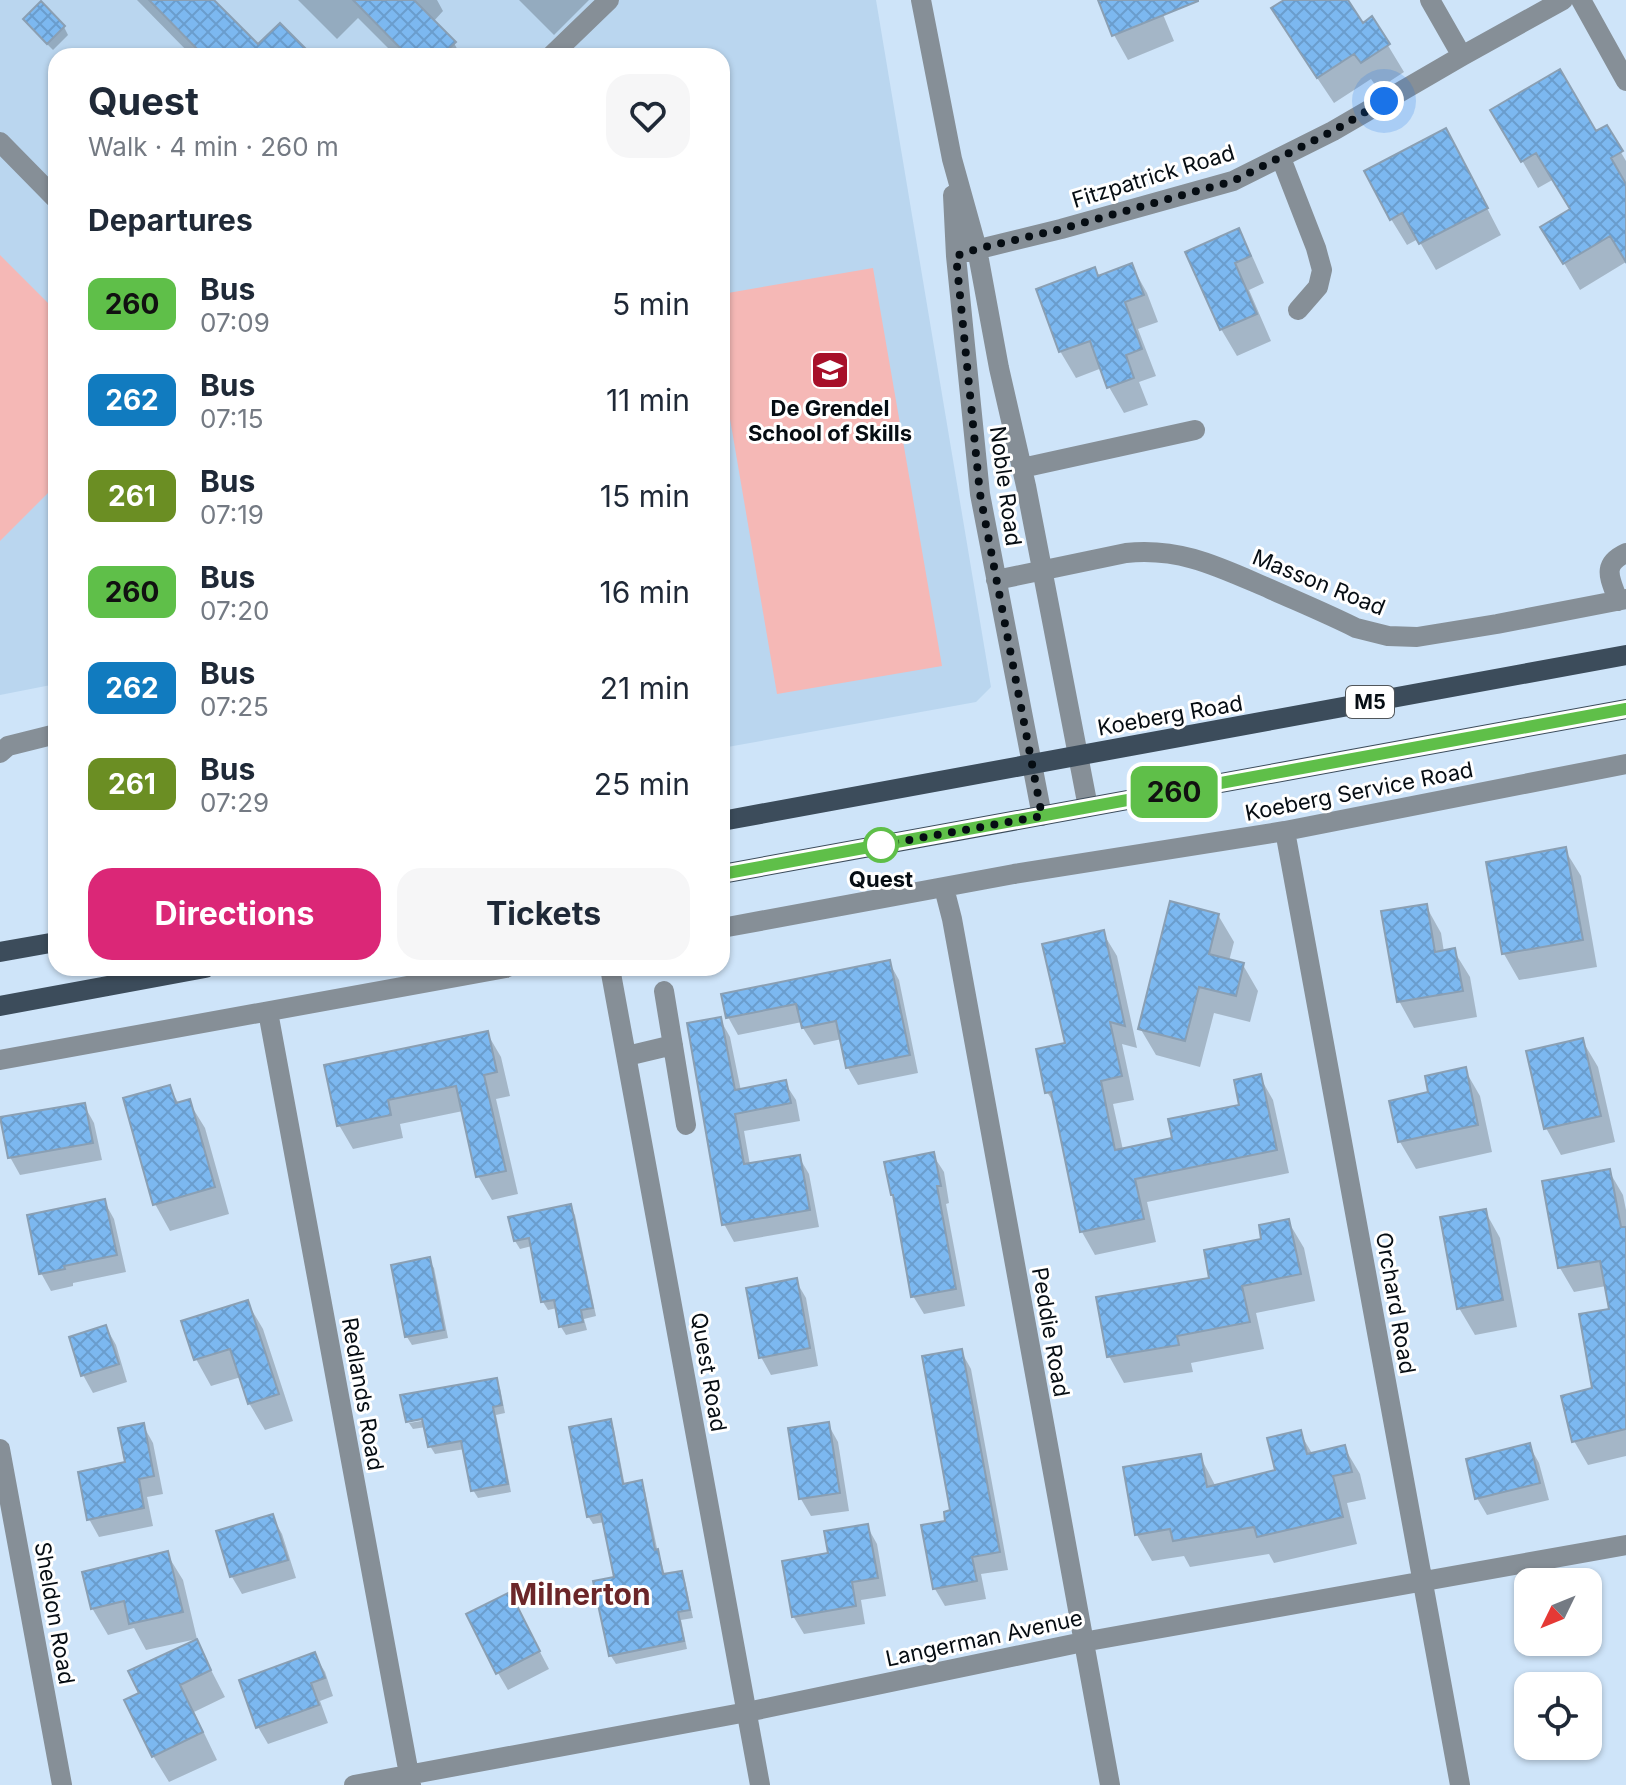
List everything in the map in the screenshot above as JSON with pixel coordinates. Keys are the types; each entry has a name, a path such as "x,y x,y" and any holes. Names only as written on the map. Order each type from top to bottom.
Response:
{"main road":[{"name":"Koeberg Road","path":"730,820 1626,655"},
{"path":"730,873 1626,709"},
{"path":"0,952 48,943"},
{"path":"0,1006 119,976"}],"street":[{"path":"559,48 609,0"},
{"name":"Noble Road","path":"921,0 952,159 977,249 1088,807"},
{"path":"1430,0 1462,56"},
{"name":"Fitzpatrick Road","path":"956,256 1233,181 1333,131 1563,0"},
{"path":"1581,0 1626,81"},
{"path":"0,142 48,191"},
{"path":"1281,158 1322,270 1318,287 1298,310"},
{"name":"Noble Road","path":"952,159 956,256 980,494 1042,816"},
{"path":"1022,468 1195,430"},
{"name":"Masson Road","path":"996,580 1126,553 1171,553 1213,564 1356,628 1403,637 1497,624 1622,600"},
{"path":"1622,600 1609,572 1615,558 1626,553"},
{"path":"0,753 8,746 48,736"},
{"path":"1624,764 1626,786"},
{"name":"Koeberg Service Road","path":"730,927 1044,869 1285,831 1624,764"},
{"name":"Orchard Road","path":"1285,831 1460,1785"},
{"name":"Peddie Road","path":"944,888 1110,1785"},
{"path":"0,1060 463,976"},
{"name":"Quest Road","path":"612,976 760,1785"},
{"path":"664,991 686,1125"},
{"name":"Redlands Road","path":"268,1012 410,1780"},
{"path":"627,1056 673,1045"},
{"name":"Sheldon Road","path":"0,1449 62,1785"},
{"name":"Langerman Avenue","path":"354,1785 410,1780 1083,1642 1626,1545"}],"shaded area":[{"name":"De Grendel School of Skills","path":"0,0 876,0 991,687 976,702 730,747 730,48 48,48 48,686 0,695"},
{"path":"0,255 48,303 48,493 0,541"},
{"path":"873,268 942,666 777,694 730,419 730,293"}],"building":[{"path":"149,0 214,0 258,44 280,23 305,48 196,48"},
{"path":"353,0 414,0 456,42 450,48 400,48"},
{"path":"1098,0 1198,0 1198,1 1112,36"},
{"path":"1284,0 1348,0 1363,23 1372,16 1390,44 1361,63 1354,54 1317,78 1271,8"},
{"path":"41,1 65,26 47,44 23,19"},
{"path":"1560,69 1596,131 1607,125 1623,151 1611,158 1626,184 1626,262 1610,236 1563,264 1540,227 1570,209 1536,153 1521,162 1490,110"},
{"path":"1446,128 1488,208 1419,244 1402,213 1390,220 1364,171"},
{"path":"1239,228 1251,256 1235,263 1257,314 1220,330 1185,252"},
{"path":"1132,263 1144,295 1125,302 1142,349 1126,355 1134,378 1107,388 1090,341 1059,352 1036,289 1095,267 1098,276"},
{"path":"1566,847 1583,940 1502,954 1486,862"},
{"path":"1170,901 1219,914 1209,954 1244,963 1236,996 1199,987 1185,1041 1138,1029"},
{"path":"1427,904 1435,952 1455,948 1463,991 1397,1002 1381,911"},
{"path":"1104,930 1125,1026 1110,1022 1122,1076 1101,1081 1115,1150 1172,1138 1168,1119 1239,1105 1234,1080 1261,1074 1277,1150 1135,1179 1144,1219 1080,1232 1051,1092 1045,1093 1036,1049 1065,1043 1042,944"},
{"path":"890,960 910,1055 846,1068 836,1021 802,1028 796,1004 726,1018 721,994"},
{"path":"721,1017 735,1090 786,1080 791,1103 735,1114 744,1164 800,1155 810,1210 722,1225 687,1023"},
{"path":"488,1031 497,1072 484,1075 506,1171 476,1177 456,1086 388,1100 391,1115 337,1126 324,1065"},
{"path":"1583,1038 1601,1116 1544,1129 1526,1051"},
{"path":"1466,1067 1478,1125 1398,1142 1389,1101 1428,1092 1425,1076"},
{"path":"170,1085 176,1103 190,1099 215,1187 153,1205 123,1098"},
{"path":"85,1103 93,1143 8,1158 0,1117"},
{"path":"934,1152 941,1186 937,1186 956,1289 911,1297 884,1162"},
{"path":"1610,1169 1621,1227 1626,1227 1626,1429 1572,1442 1561,1396 1592,1388 1579,1314 1609,1309 1600,1261 1558,1268 1542,1181"},
{"path":"105,1199 117,1255 39,1274 27,1215"},
{"path":"571,1204 593,1308 581,1310 583,1322 559,1327 554,1300 541,1302 529,1238 514,1241 508,1217"},
{"path":"1486,1209 1503,1300 1457,1309 1440,1217"},
{"path":"1289,1219 1301,1274 1242,1286 1250,1322 1177,1336 1179,1345 1107,1357 1096,1297 1209,1278 1204,1250 1261,1239 1259,1225"},
{"path":"430,1257 444,1330 405,1337 391,1265"},
{"path":"797,1278 810,1348 759,1358 746,1288"},
{"path":"248,1300 279,1394 248,1404 230,1349 194,1360 181,1321"},
{"path":"106,1325 119,1364 81,1376 69,1337"},
{"path":"962,1349 1000,1552 972,1557 977,1581 933,1589 921,1525 945,1521 944,1512 950,1510 922,1356"},
{"path":"497,1378 502,1405 493,1407 508,1484 471,1491 461,1441 428,1447 422,1419 406,1422 400,1395"},
{"path":"611,1419 623,1484 642,1480 655,1550 658,1549 663,1574 682,1571 690,1610 678,1612 684,1641 609,1656 593,1581 614,1577 601,1514 587,1517 569,1427"},
{"path":"829,1422 840,1493 799,1499 788,1428"},
{"path":"144,1423 154,1476 139,1479 144,1508 87,1520 78,1472 125,1462 118,1428"},
{"path":"1301,1430 1307,1454 1345,1445 1352,1472 1333,1476 1343,1517 1257,1537 1254,1527 1173,1541 1170,1529 1135,1535 1123,1467 1201,1454 1207,1487 1275,1470 1267,1438"},
{"path":"1530,1443 1540,1483 1475,1499 1466,1459"},
{"path":"273,1514 288,1560 230,1577 216,1531"},
{"path":"868,1524 878,1578 852,1582 856,1606 792,1617 782,1561 828,1553 824,1531"},
{"path":"168,1551 183,1612 129,1624 124,1601 91,1609 82,1572"},
{"path":"510,1592 540,1651 496,1674 466,1614"},
{"path":"197,1639 211,1670 180,1685 203,1732 152,1757 124,1700 139,1693 128,1671"},
{"path":"315,1652 325,1678 311,1683 319,1705 256,1728 239,1680"}],"bus line":[{"name":"260","path":"730,873 1626,709"}],"place":[{"name":"De Grendel School of Skills","path":"830,370"},
{"name":"Quest","path":"881,845"}],"district":[{"name":"Milnerton","path":"580,1595"}],"route":[{"path":"881,845 1042,816 980,494 956,256 1233,181 1333,131 1384,101"}]}
